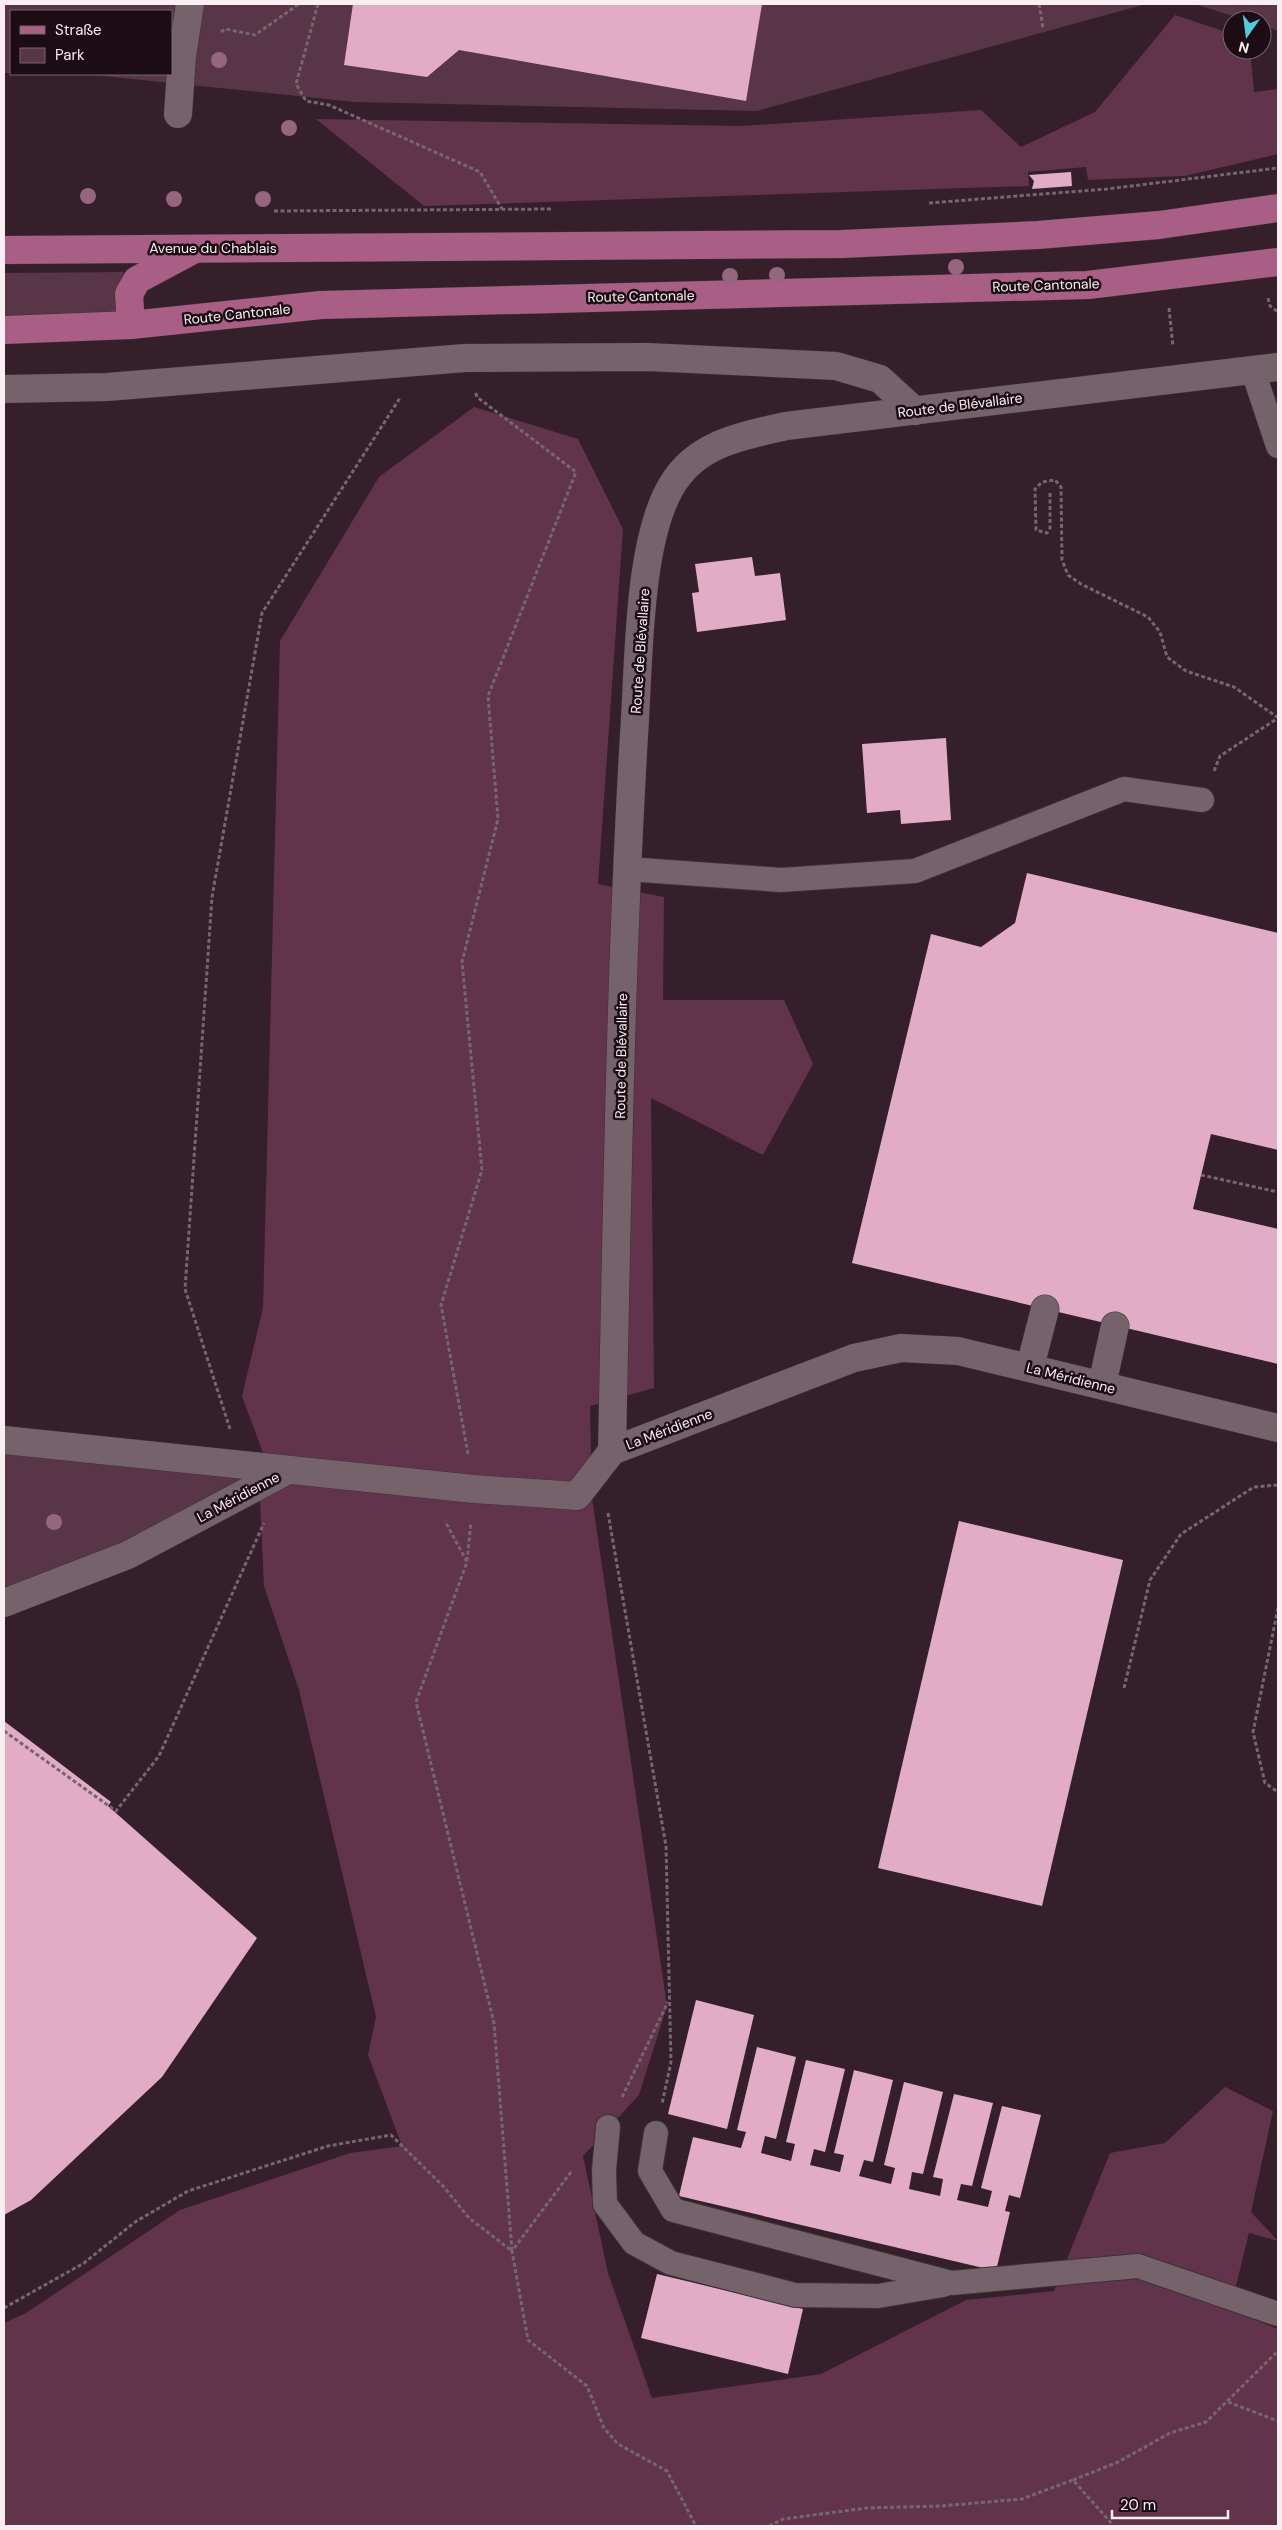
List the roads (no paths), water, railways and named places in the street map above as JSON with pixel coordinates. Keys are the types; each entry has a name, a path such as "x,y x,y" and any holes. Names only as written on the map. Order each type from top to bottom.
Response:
{"main road":[{"name":"Avenue du Chablais","path":"4,250 842,244 1038,235 1159,225 1278,208"},
{"path":"131,326 130,294 137,280 196,248"},
{"name":"Route Cantonale","path":"4,330 131,326 321,305 1088,285 1278,262"}],"street":[{"path":"178,114 182,56 190,4"},
{"path":"4,389 107,387 451,359 647,357 836,366 880,379 915,411"},
{"name":"Route de Blévallaire","path":"612,1451 626,869 645,577 660,509 673,482 696,456 728,439 786,426 1266,369"},
{"path":"1030,1367 1045,1309"},
{"path":"1102,1385 1115,1326"},
{"name":"La Méridienne","path":"4,1603 128,1555 288,1470 474,1489 577,1496 612,1451 854,1358 901,1348 958,1351 1278,1428"},
{"path":"4,1440 288,1470"}],"lane":[{"path":"1266,369 1278,446"},
{"path":"626,869 781,880 915,871 1124,789 1202,800"},
{"path":"608,2127 604,2170 605,2204 634,2244 671,2263 795,2295 878,2296 952,2283 1138,2266 1278,2314"},
{"path":"656,2133 650,2170 673,2210 952,2283"}]}
